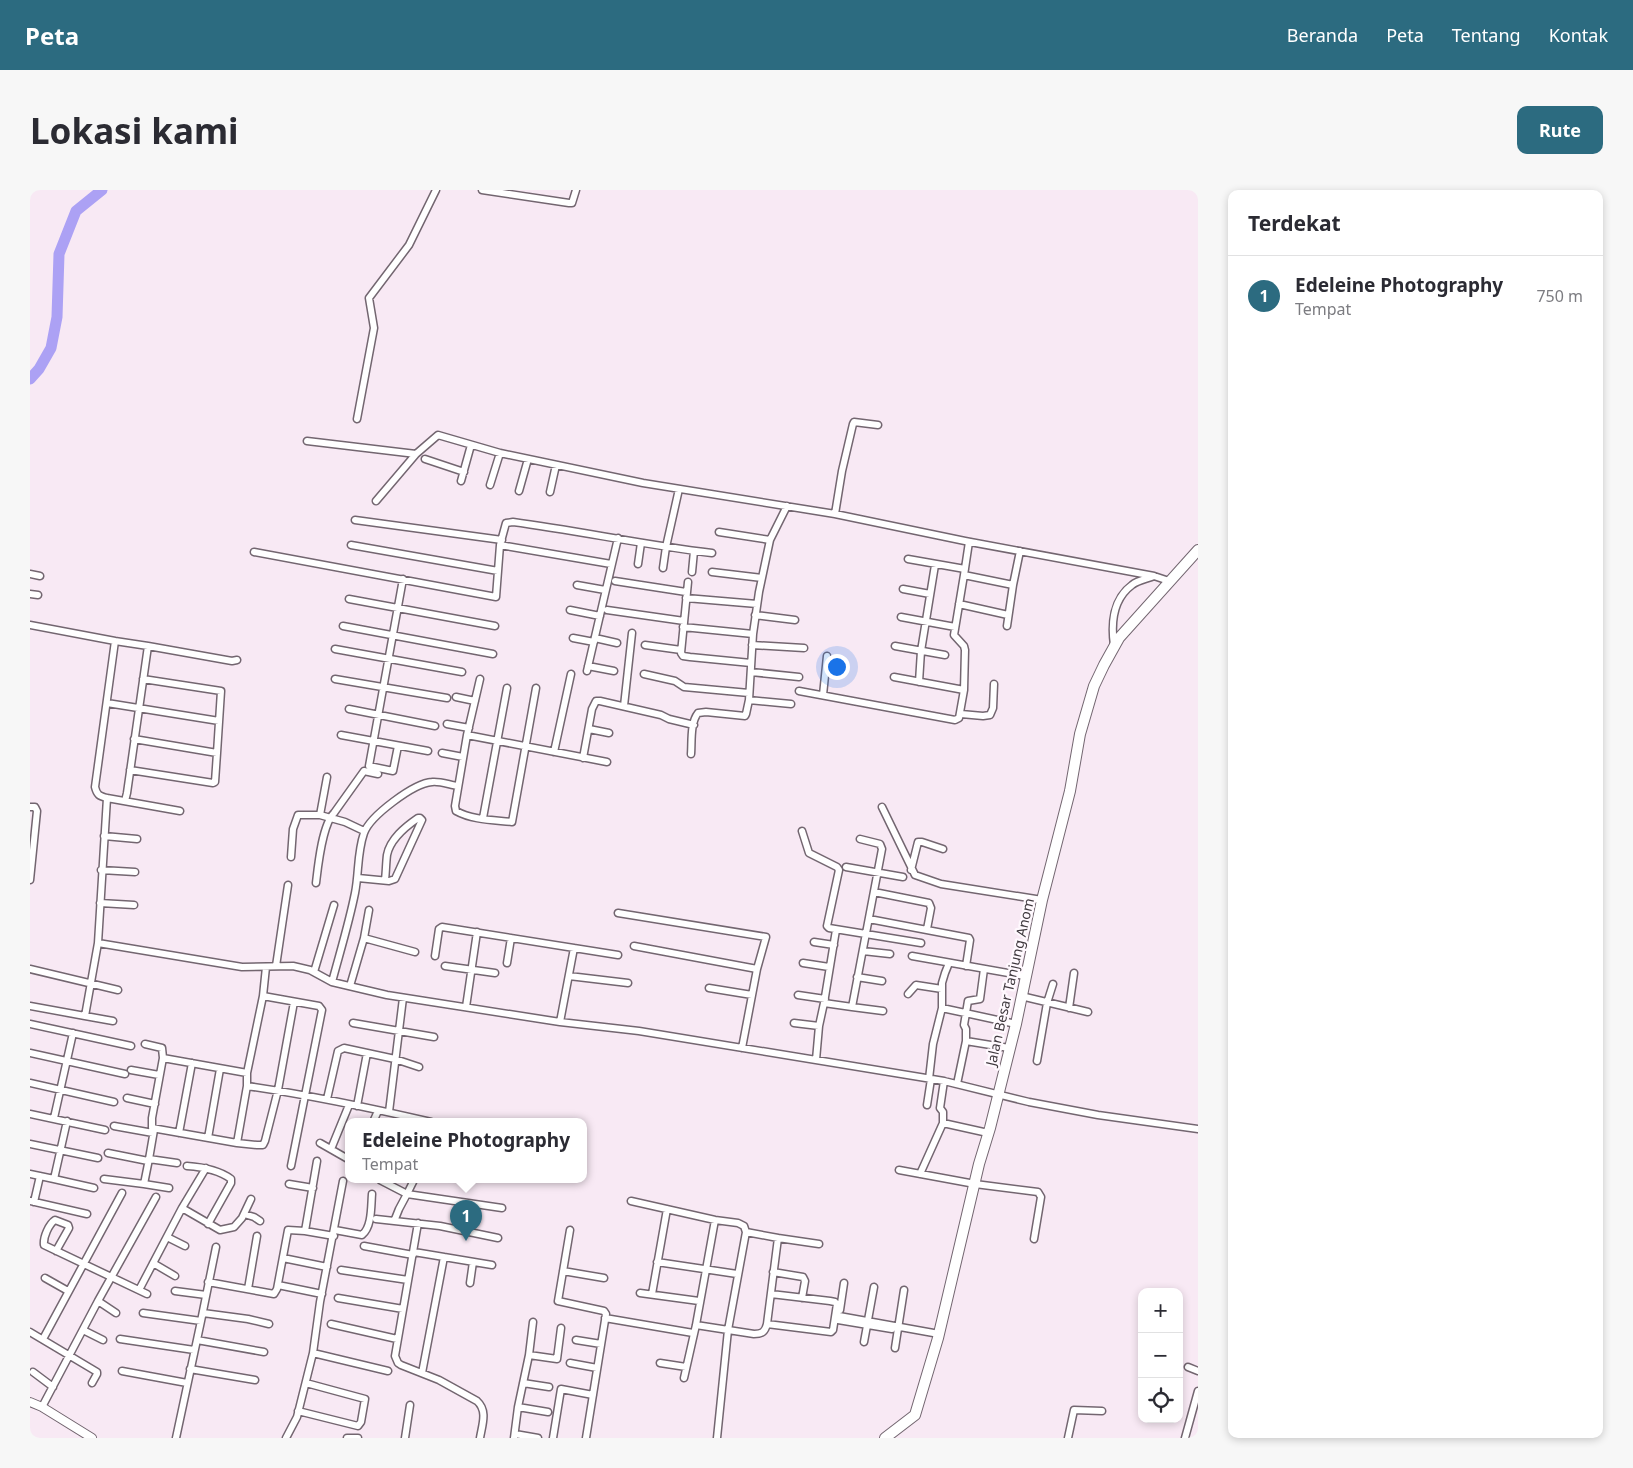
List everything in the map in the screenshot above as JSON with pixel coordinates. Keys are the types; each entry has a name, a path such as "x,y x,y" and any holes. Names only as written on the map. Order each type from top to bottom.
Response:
{"main road":[{"name":"Jalan Besar Tanjung Anom","path":"886,1438 915,1415 938,1336 1016,1024 1042,900 1070,791 1080,734 1094,686 1119,638 1198,550"}],"street":[{"path":"358,420 374,328 369,298 409,245 436,190"},
{"path":"482,190 569,203 572,203 574,200 576,190"},
{"path":"835,514 842,471 853,424 854,422 878,425"},
{"path":"376,501 416,454 438,435 500,453 643,483 835,514 970,542 1154,576 1169,581"},
{"path":"307,441 416,454"},
{"path":"462,481 471,444"},
{"path":"490,485 500,453"},
{"path":"425,459 464,472"},
{"path":"519,491 528,459"},
{"path":"550,492 556,465"},
{"path":"663,568 679,489"},
{"path":"690,754 696,716 702,712 745,716 749,697 755,615 762,578 770,540 787,506"},
{"path":"354,520 501,543 611,564"},
{"path":"254,552 496,597 501,543 506,523 513,522 570,530 712,553"},
{"path":"719,532 770,540"},
{"path":"614,671 588,669 618,538"},
{"path":"799,691 955,720 959,718 964,690 965,650 964,646 954,637 970,542"},
{"path":"638,564 641,543"},
{"path":"351,545 498,571"},
{"path":"692,572 694,551"},
{"path":"1007,626 1020,551"},
{"path":"908,559 935,564 1013,585"},
{"path":"919,682 921,651 935,564"},
{"path":"712,572 762,578"},
{"path":"30,574 40,576"},
{"path":"1114,646 1113,615 1123,593 1133,583 1154,576"},
{"path":"398,746 393,771 369,766 403,579"},
{"path":"614,581 686,595 757,604"},
{"path":"688,582 681,650 683,656 751,663"},
{"path":"577,585 605,590"},
{"path":"903,589 930,594"},
{"path":"30,594 38,595"},
{"path":"348,599 495,626"},
{"path":"959,604 1008,615"},
{"path":"570,610 600,616"},
{"path":"607,610 753,634"},
{"path":"755,615 795,620"},
{"path":"901,617 955,627"},
{"path":"30,625 232,661 237,660"},
{"path":"343,626 493,654"},
{"path":"624,706 632,633"},
{"path":"573,638 617,643"},
{"path":"115,641 95,787 99,796 180,810"},
{"path":"752,645 804,648"},
{"path":"125,801 148,646"},
{"path":"645,646 681,650"},
{"path":"895,646 945,655"},
{"path":"335,650 462,672"},
{"path":"823,695 827,656"},
{"path":"751,672 799,677"},
{"path":"554,752 571,674"},
{"path":"644,674 675,681 684,687 791,704"},
{"path":"894,677 964,690"},
{"path":"480,678 467,736 455,806 456,811 460,814 512,822 524,746 536,688"},
{"path":"130,770 216,782 222,695 220,691 143,679"},
{"path":"335,679 447,698"},
{"path":"961,714 990,715 993,708 994,684"},
{"path":"483,818 507,688"},
{"path":"456,697 475,701"},
{"path":"583,758 592,709 596,701 661,715 669,719 694,725"},
{"path":"107,703 219,721"},
{"path":"349,709 436,726"},
{"path":"448,724 469,728"},
{"path":"589,728 609,733"},
{"path":"341,735 428,751"},
{"path":"467,736 607,762"},
{"path":"134,739 217,753"},
{"path":"442,753 463,757"},
{"path":"316,883 320,854 329,818 364,772 378,774"},
{"path":"320,815 328,777"},
{"path":"332,982 358,878 358,855 364,831 376,816 402,795 431,782 458,786"},
{"path":"85,1016 98,943 101,870 107,798"},
{"path":"30,807 37,809 32,839 30,880"},
{"path":"882,807 911,870 918,877 941,884 1042,900"},
{"path":"291,857 293,829 298,815 320,815 345,822 364,831"},
{"path":"358,878 385,880 395,879 422,820 420,818 405,827 396,838 388,853 385,880"},
{"path":"802,831 809,853 837,867 839,870 829,928 921,943"},
{"path":"104,836 137,839"},
{"path":"852,1007 882,846 860,839"},
{"path":"911,870 918,842 943,849"},
{"path":"846,867 903,878"},
{"path":"101,870 135,872"},
{"path":"276,966 288,885"},
{"path":"874,892 929,903 931,908 927,929"},
{"path":"100,903 134,905"},
{"path":"314,972 334,906"},
{"path":"350,986 364,938 369,910"},
{"path":"618,913 766,937 757,969 742,1048"},
{"path":"869,919 969,938 966,966"},
{"path":"435,956 439,929 442,927 618,954"},
{"path":"816,1060 819,1026 836,930"},
{"path":"466,1007 477,932"},
{"path":"364,938 415,952"},
{"path":"507,963 511,938"},
{"path":"814,942 834,945"},
{"path":"98,943 231,966 293,966 314,972 332,982 403,998 560,1022 639,1031 944,1081 1098,1115 1198,1129"},
{"path":"634,946 757,969"},
{"path":"560,1022 574,948"},
{"path":"863,951 890,954"},
{"path":"912,956 1025,976"},
{"path":"803,963 829,967"},
{"path":"926,1105 933,1044 942,1008 944,973 950,963"},
{"path":"444,966 495,973"},
{"path":"237,1142 247,1086 247,1073 263,996 266,967"},
{"path":"30,969 118,990"},
{"path":"957,1084 966,1041 964,1025 969,999 980,998 984,969"},
{"path":"1069,1008 1074,973"},
{"path":"569,976 628,983"},
{"path":"858,977 882,981"},
{"path":"1037,1061 1047,1003 1053,984"},
{"path":"908,994 916,985 942,990"},
{"path":"709,988 752,995"},
{"path":"798,995 852,1007 883,1011"},
{"path":"263,996 320,1006 322,1010 291,1166"},
{"path":"1021,996 1088,1012"},
{"path":"389,1112 403,998"},
{"path":"114,1126 263,1145 278,1090 294,1002"},
{"path":"30,1006 113,1021"},
{"path":"942,1008 1016,1024"},
{"path":"794,1022 819,1026"},
{"path":"353,1023 434,1037"},
{"path":"30,1024 130,1046"},
{"path":"54,1118 73,1033"},
{"path":"966,1041 1010,1048"},
{"path":"144,1184 154,1131 151,1126 163,1058 162,1048 145,1044"},
{"path":"327,1099 338,1050 344,1048 368,1053 396,1059 419,1067"},
{"path":"30,1053 125,1074"},
{"path":"358,1106 368,1053"},
{"path":"163,1058 247,1073"},
{"path":"179,1133 192,1064"},
{"path":"208,1138 220,1068"},
{"path":"131,1070 159,1075"},
{"path":"920,1174 943,1123 943,1112 940,1108 944,1081"},
{"path":"30,1083 114,1102"},
{"path":"247,1086 327,1099 389,1112 400,1118"},
{"path":"127,1098 155,1104"},
{"path":"331,1149 350,1105"},
{"path":"375,1118 378,1111"},
{"path":"30,1114 106,1130"},
{"path":"54,1179 67,1121"},
{"path":"943,1123 988,1133"},
{"path":"30,1144 98,1158"},
{"path":"320,1144 345,1157"},
{"path":"108,1153 177,1163"},
{"path":"305,1231 317,1160"},
{"path":"187,1166 206,1168 231,1179 231,1183 208,1224"},
{"path":"139,1290 182,1208 206,1168"},
{"path":"899,1170 975,1184 1038,1192 1040,1197 1034,1238"},
{"path":"30,1174 94,1188"},
{"path":"40,1176 32,1202 87,1214"},
{"path":"104,1179 169,1188"},
{"path":"286,1438 298,1411 313,1353 343,1181"},
{"path":"387,1183 407,1194 502,1208"},
{"path":"396,1221 399,1209 412,1183"},
{"path":"289,1184 312,1188"},
{"path":"43,1339 122,1193"},
{"path":"208,1282 274,1294 278,1285 288,1230 363,1235 368,1226 372,1194"},
{"path":"42,1407 156,1197"},
{"path":"182,1208 220,1230 234,1227 244,1214 251,1199"},
{"path":"631,1201 715,1220 738,1223 744,1226 746,1232 728,1330 717,1438"},
{"path":"652,1294 667,1209"},
{"path":"244,1214 260,1221"},
{"path":"376,1218 418,1223 498,1238"},
{"path":"56,1251 69,1228 68,1225 55,1220 52,1222 43,1243 44,1245 56,1251 84,1264 112,1278 147,1294"},
{"path":"684,1378 696,1325 715,1220"},
{"path":"418,1223 397,1339 396,1360 401,1365 438,1380 477,1401 484,1409 480,1438"},
{"path":"570,1230 558,1301 606,1312 586,1438"},
{"path":"746,1232 819,1244"},
{"path":"248,1289 256,1236"},
{"path":"167,1237 185,1246"},
{"path":"696,1325 759,1334 764,1331 767,1324 778,1238"},
{"path":"364,1246 492,1265"},
{"path":"176,1438 216,1247"},
{"path":"422,1373 444,1257"},
{"path":"283,1258 327,1267"},
{"path":"470,1283 473,1262"},
{"path":"657,1262 737,1274"},
{"path":"153,1263 176,1276"},
{"path":"340,1270 408,1280"},
{"path":"563,1271 604,1278"},
{"path":"774,1272 803,1277 805,1281 802,1298"},
{"path":"45,1278 68,1291"},
{"path":"837,1331 844,1283"},
{"path":"278,1285 322,1294"},
{"path":"864,1342 874,1287"},
{"path":"896,1348 904,1290"},
{"path":"175,1291 206,1296"},
{"path":"640,1293 699,1301"},
{"path":"767,1324 831,1332 833,1330 837,1304 835,1302 771,1294"},
{"path":"338,1298 403,1309"},
{"path":"98,1301 116,1313"},
{"path":"143,1314 201,1321"},
{"path":"203,1314 248,1319 269,1324"},
{"path":"605,1318 693,1333"},
{"path":"839,1318 938,1336"},
{"path":"533,1322 529,1355 518,1407 515,1436 538,1438"},
{"path":"331,1324 397,1339"},
{"path":"529,1355 558,1359 561,1328"},
{"path":"83,1330 103,1340"},
{"path":"30,1332 97,1372 92,1383"},
{"path":"120,1339 194,1350"},
{"path":"197,1340 264,1352"},
{"path":"576,1340 601,1344"},
{"path":"313,1353 388,1370"},
{"path":"570,1362 597,1368"},
{"path":"660,1363 686,1367"},
{"path":"1188,1367 1198,1370"},
{"path":"190,1369 256,1380"},
{"path":"122,1371 187,1383"},
{"path":"33,1372 53,1386"},
{"path":"298,1411 358,1426 361,1422 365,1399 306,1383"},
{"path":"523,1383 549,1387"},
{"path":"554,1438 561,1389 593,1395"},
{"path":"1185,1438 1198,1392"},
{"path":"30,1402 42,1407 92,1438"},
{"path":"405,1438 410,1405"},
{"path":"518,1407 548,1412"},
{"path":"1068,1438 1074,1410 1102,1411"},
{"path":"347,1438 358,1438"}],"waterway":[{"path":"30,379 39,369 51,348 57,317 59,254 76,211 102,190"}],"place":[{"name":"Edeleine Photography","path":"466,1241"}]}
